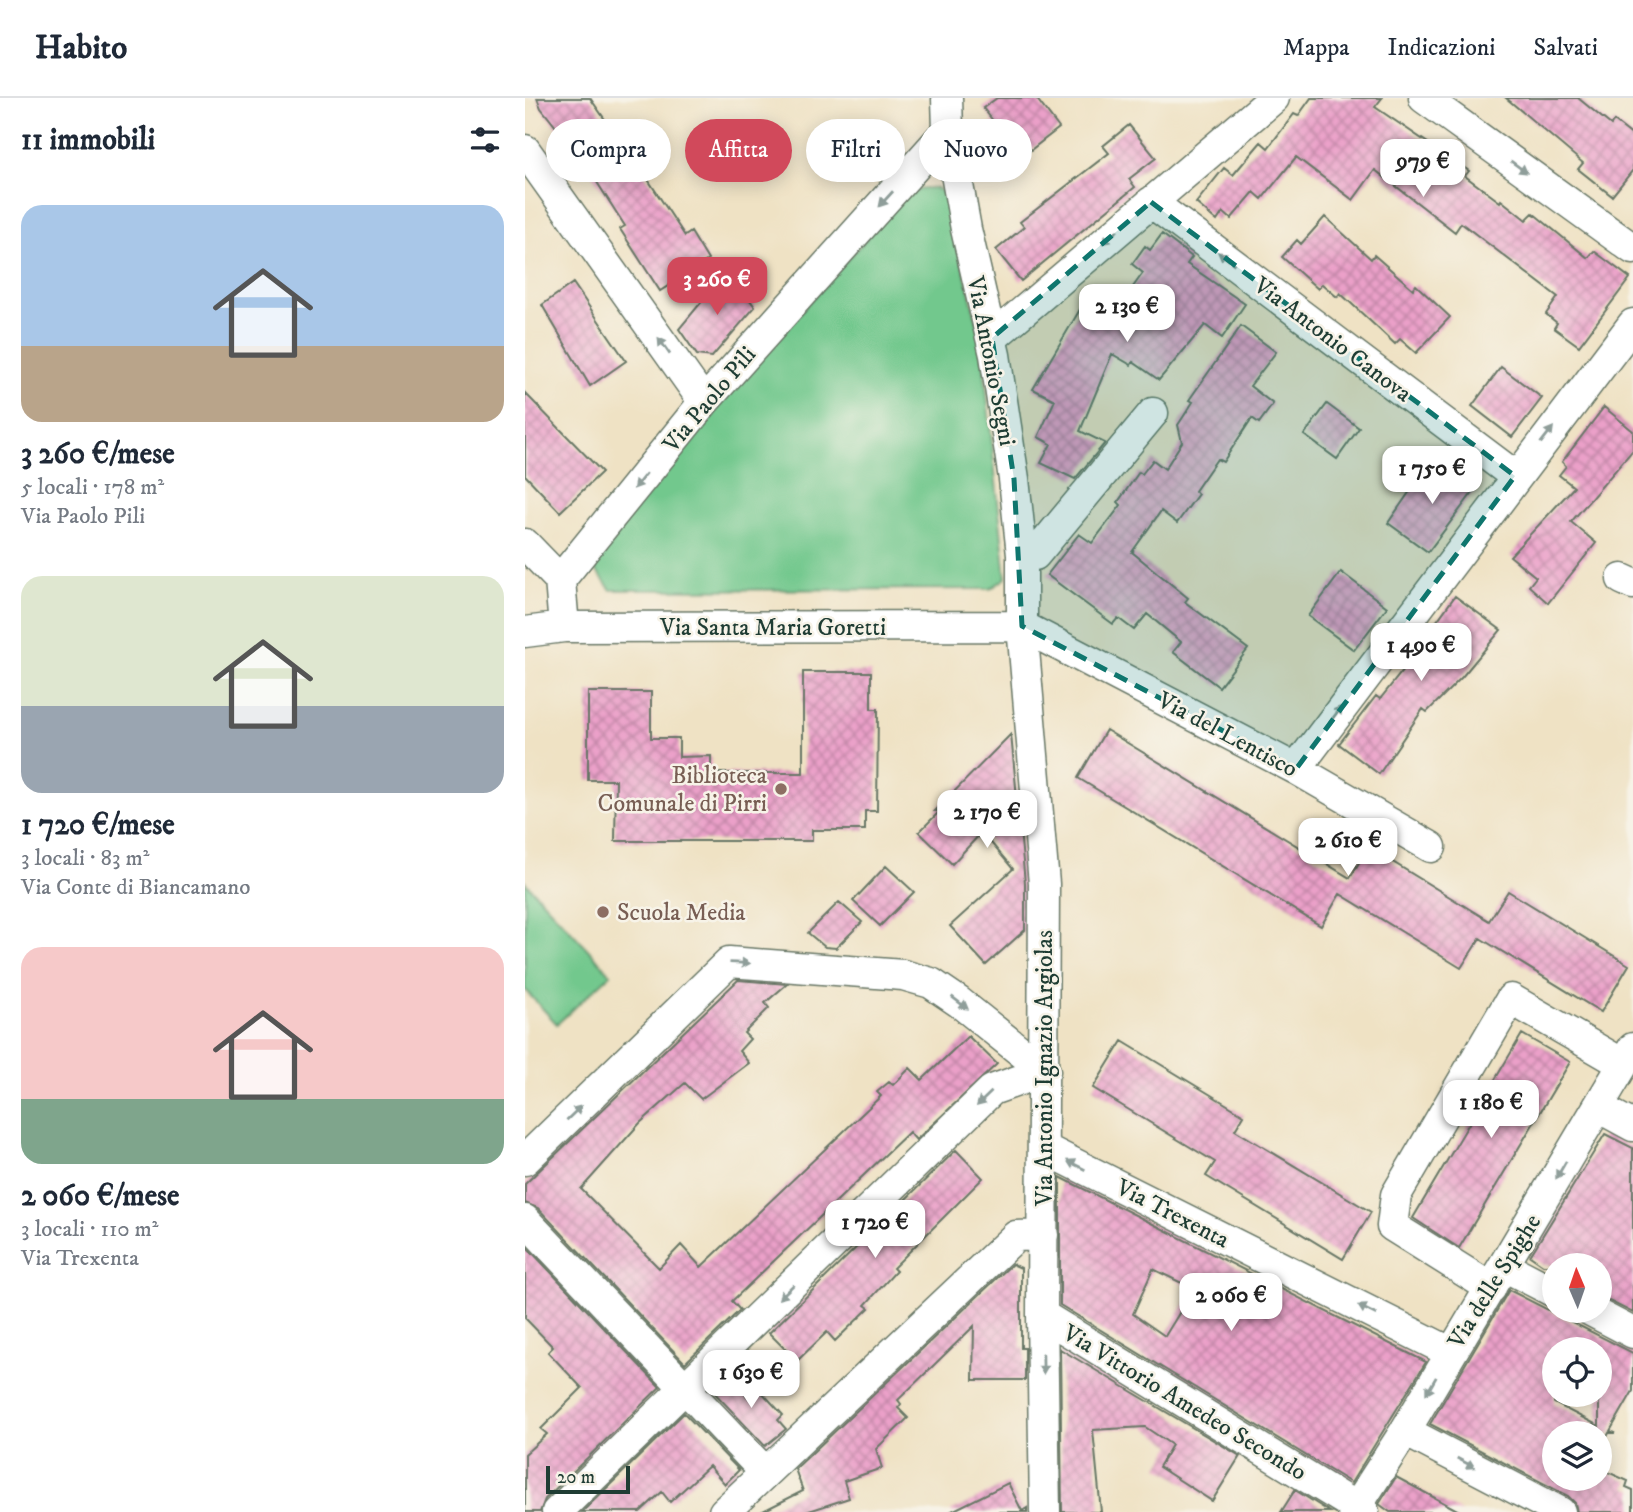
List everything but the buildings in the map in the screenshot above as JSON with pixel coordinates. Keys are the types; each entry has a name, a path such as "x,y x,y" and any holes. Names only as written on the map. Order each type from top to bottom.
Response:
{"street":[{"name":"Via Antonio Segni","path":"947,98 948,119"},
{"path":"992,338 1275,98"},
{"path":"1425,98 1633,249"},
{"path":"525,150 704,402"},
{"name":"Via Paolo Pili","path":"560,580 704,402 919,162"},
{"name":"Via Antonio Segni","path":"957,182 992,338 1014,480 1022,555 1022,626"},
{"name":"Via Antonio Canova","path":"1151,202 1515,476"},
{"path":"1296,769 1515,476 1633,324"},
{"path":"1022,555 1035,555 1153,413"},
{"path":"525,544 560,580 563,627"},
{"name":"Via del Lentisco","path":"1022,626 1296,769 1431,847"},
{"name":"Via Santa Maria Goretti","path":"525,632 563,627 1022,626"},
{"name":"Via Antonio Ignazio Argiolas","path":"1022,626 1044,884 1045,1149 1042,1315 1045,1512"},
{"path":"525,1160 729,962 903,975 931,984 959,1002 1045,1071"},
{"path":"1542,1289 1498,1277 1392,1226 1396,1195 1511,999 1628,1056"},
{"name":"Via delle Spighe","path":"1357,1510 1628,1056"},
{"path":"557,1512 992,1090 1045,1071"},
{"path":"1598,1107 1633,1126"},
{"name":"Via Trexenta","path":"1045,1149 1450,1352"},
{"path":"525,1220 764,1471"},
{"path":"724,1512 764,1471 1016,1236 1043,1235"},
{"name":"Via Vittorio Amedeo Secondo","path":"1042,1315 1357,1510"},
{"path":"1612,1322 1633,1333"},
{"path":"1405,1431 1560,1512"}],"highlighted area":[{"path":"1151,202 1515,476 1296,769 1022,626 1014,479 992,338"}],"green space":[{"path":"922,188 935,188 944,192 981,338 1006,578 990,589 611,590 589,561 753,365 899,202"},
{"path":"525,882 611,974 557,1024 525,990"}],"place":[{"name":"Biblioteca Comunale di Pirri","path":"781,789"},
{"name":"Scuola Media","path":"603,912"}]}
